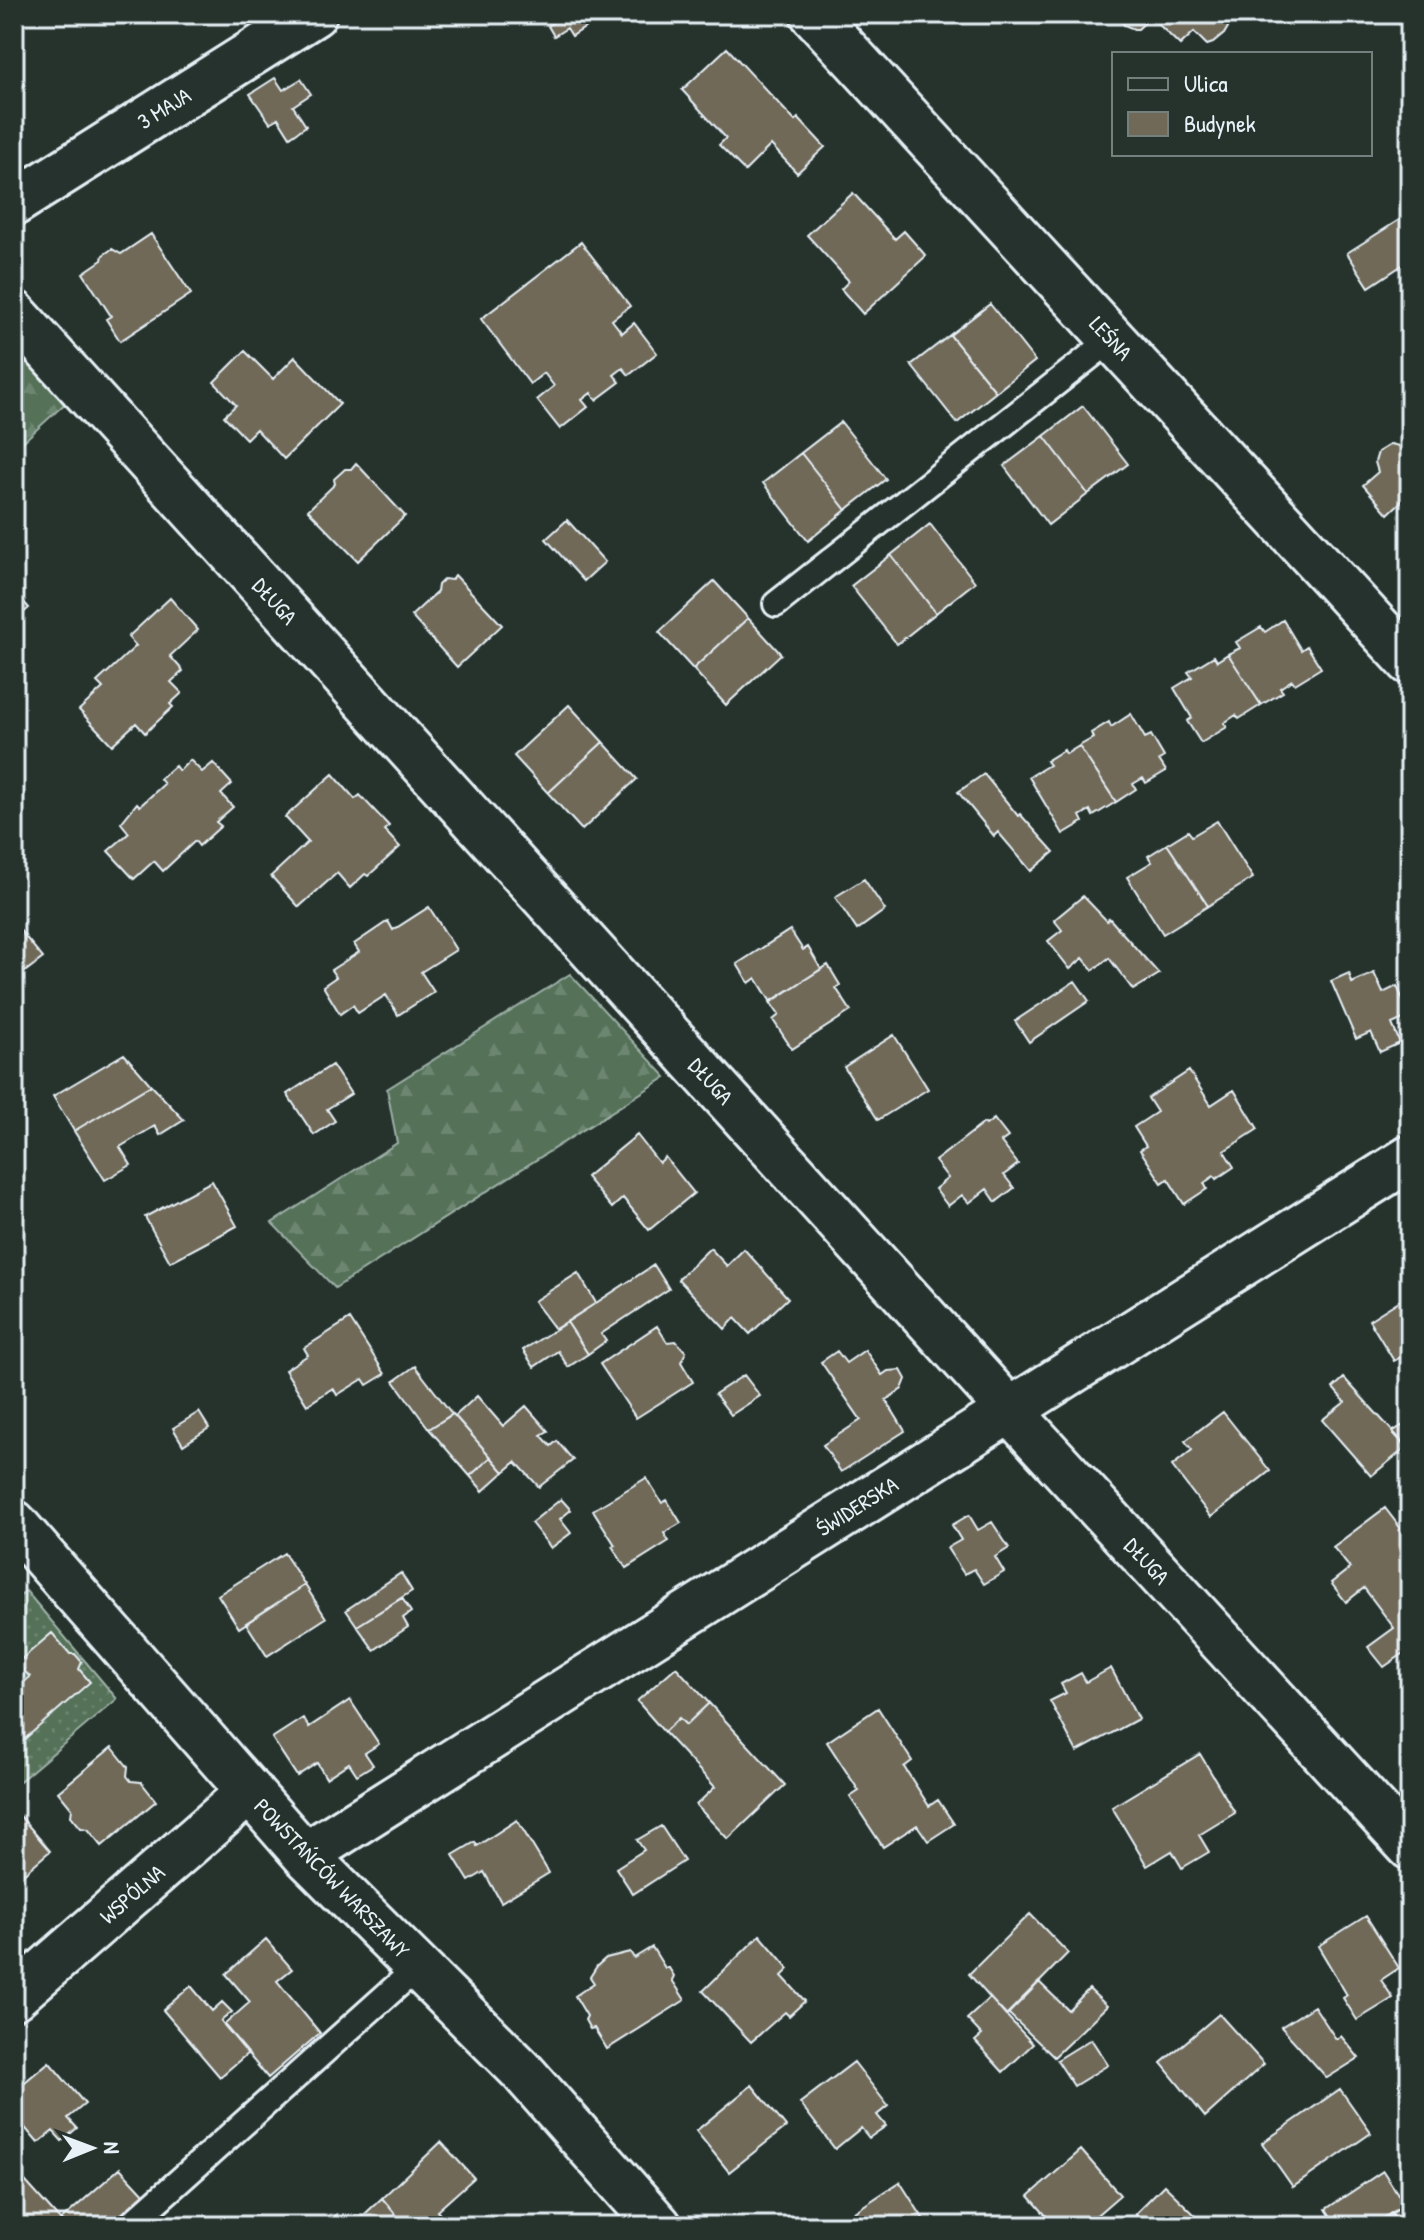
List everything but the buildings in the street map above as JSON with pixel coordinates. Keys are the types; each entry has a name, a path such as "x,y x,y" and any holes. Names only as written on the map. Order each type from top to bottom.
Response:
{"street":[{"name":"3 MAJA","path":"14,203 314,14"},
{"name":"LEŚNA","path":"813,14 1410,662"},
{"name":"DŁUGA","path":"14,313 1009,1410 1410,1847"},
{"name":"ŚWIDERSKA","path":"305,1855 1410,1158"},
{"name":"POWSTAŃCÓW WARSZAWY","path":"14,1523 305,1855 521,2070 659,2226"},
{"name":"WSPÓLNA","path":"14,1997 250,1791"}],"lane":[{"path":"776,604 1112,339"},
{"path":"129,2226 418,1967"}],"green space":[{"path":"14,337 69,400 14,450"},
{"path":"570,974 666,1077 335,1288 272,1223 397,1143 387,1089"},
{"path":"26,1591 117,1699 14,1786 14,1601"}]}
